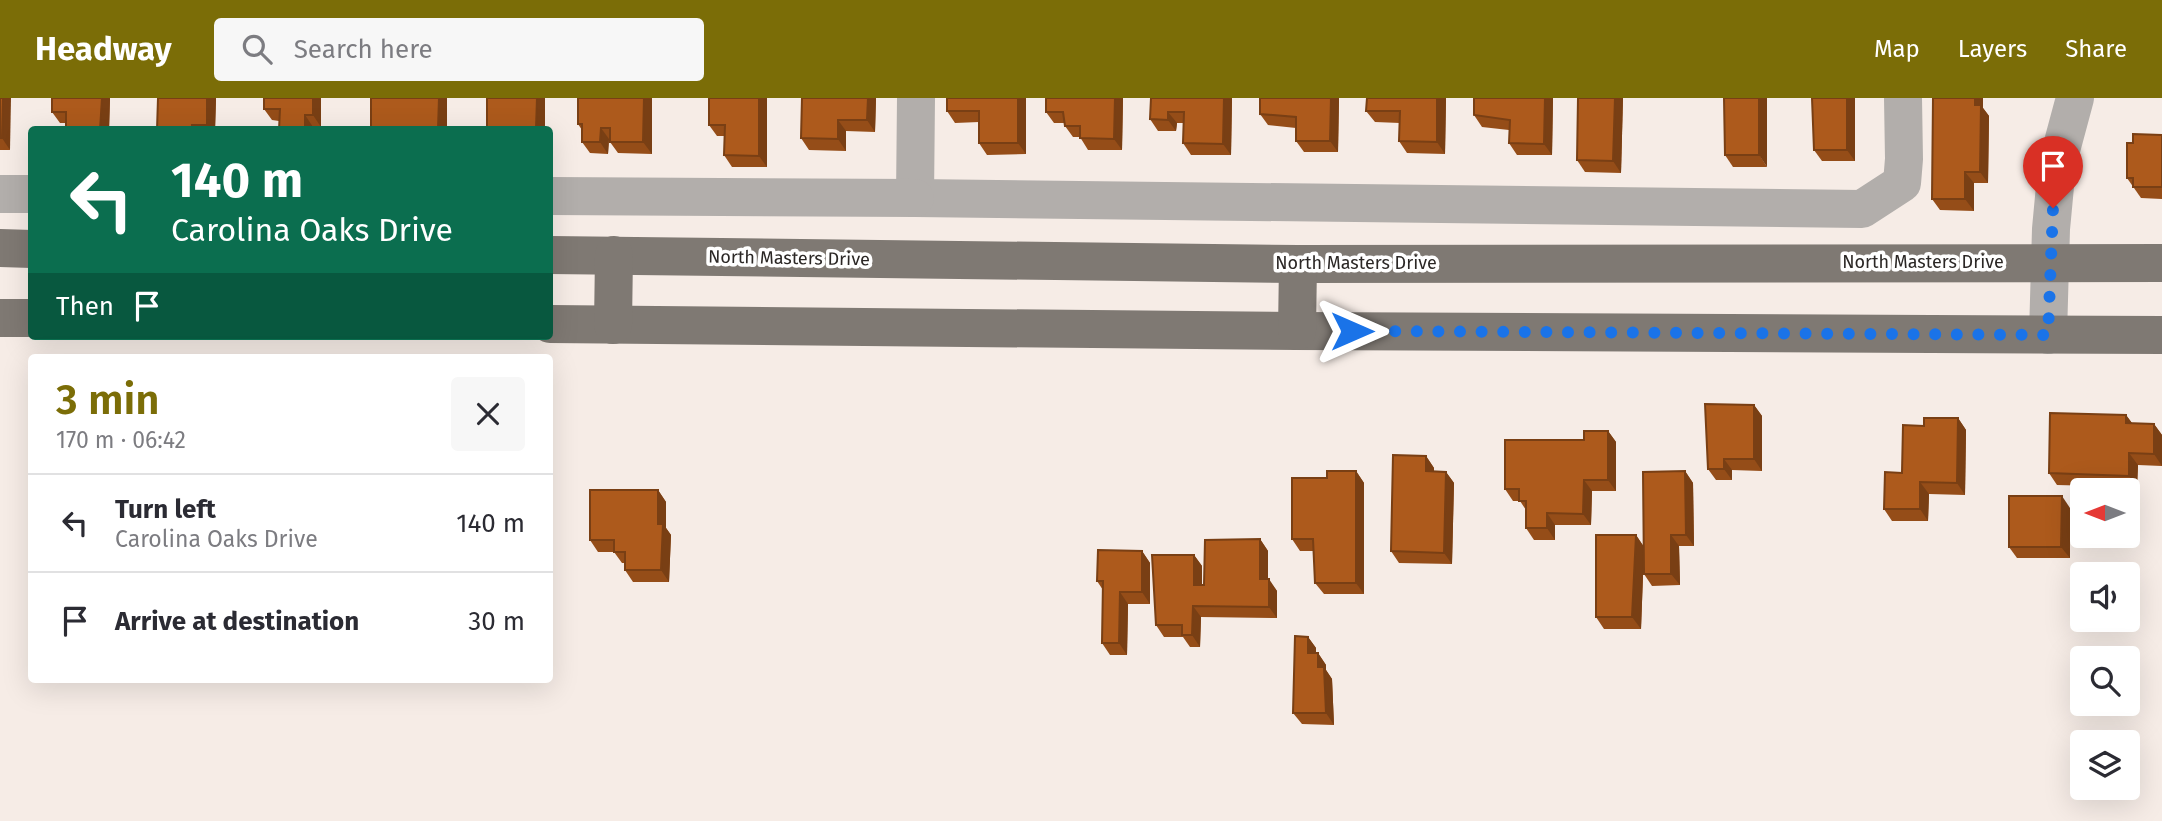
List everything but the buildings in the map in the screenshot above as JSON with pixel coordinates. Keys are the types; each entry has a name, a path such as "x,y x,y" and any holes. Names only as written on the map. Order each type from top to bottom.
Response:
{"main road":[{"path":"0,248 28,248"},
{"name":"North Masters Drive","path":"553,255 1298,264 2162,263"},
{"path":"613,325 614,255"},
{"path":"1297,331 1298,264"},
{"path":"0,318 28,318"},
{"path":"553,324 2162,335"}],"street":[{"path":"915,198 916,98"},
{"path":"553,196 1862,209 1902,183 1903,98"},
{"path":"2048,335 2057,165 2076,98"},
{"path":"0,194 28,194"}],"route":[{"path":"1352,331 2048,335 2053,208"}]}
